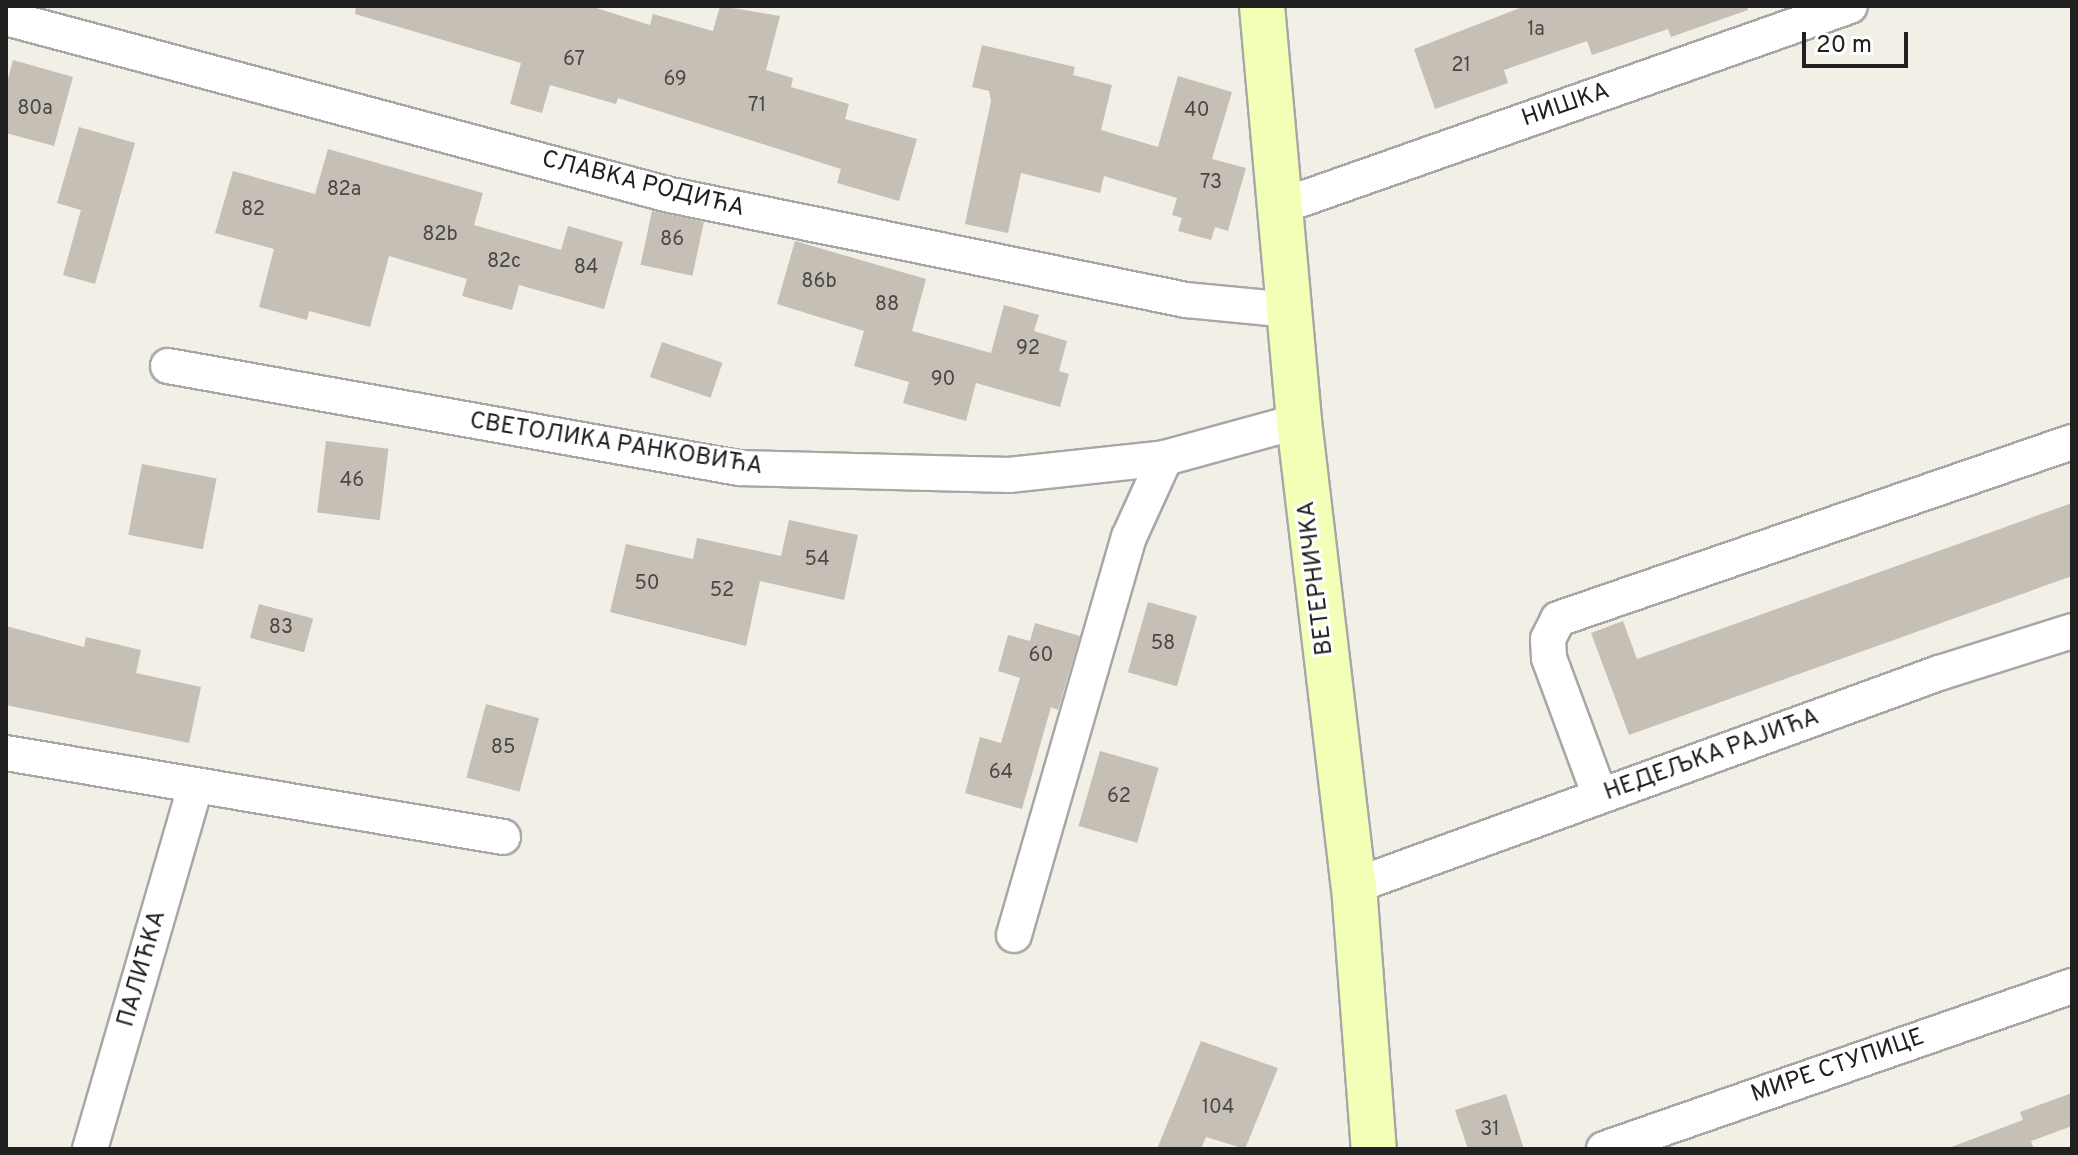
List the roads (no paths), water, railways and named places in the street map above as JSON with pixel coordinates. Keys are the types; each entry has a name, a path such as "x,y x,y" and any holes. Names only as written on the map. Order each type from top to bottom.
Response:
{"street":[{"name":"ВЕТЕРНИЧКА","path":"1262,6 1299,421 1354,886 1374,1149"},
{"name":"НИШКА","path":"1282,206 1850,6"},
{"name":"СЛАВКА РОДИЋА","path":"6,18 670,195 1186,300 1289,310"},
{"name":"СВЕТОЛИКА РАНКОВИЋА","path":"168,366 739,468 1009,475 1165,458 1299,421"},
{"path":"1600,796 1549,658 1548,639 1558,619 2072,442"},
{"path":"1014,935 1129,537 1165,458"},
{"name":"НЕДЕЉКА РАЈИЋА","path":"1354,886 1939,673 2072,631"},
{"path":"6,753 195,788 503,837"},
{"name":"ПАЛИЋКА","path":"90,1149 195,788"},
{"name":"МИРЕ СТУПИЦЕ","path":"1604,1149 2072,986"}]}
